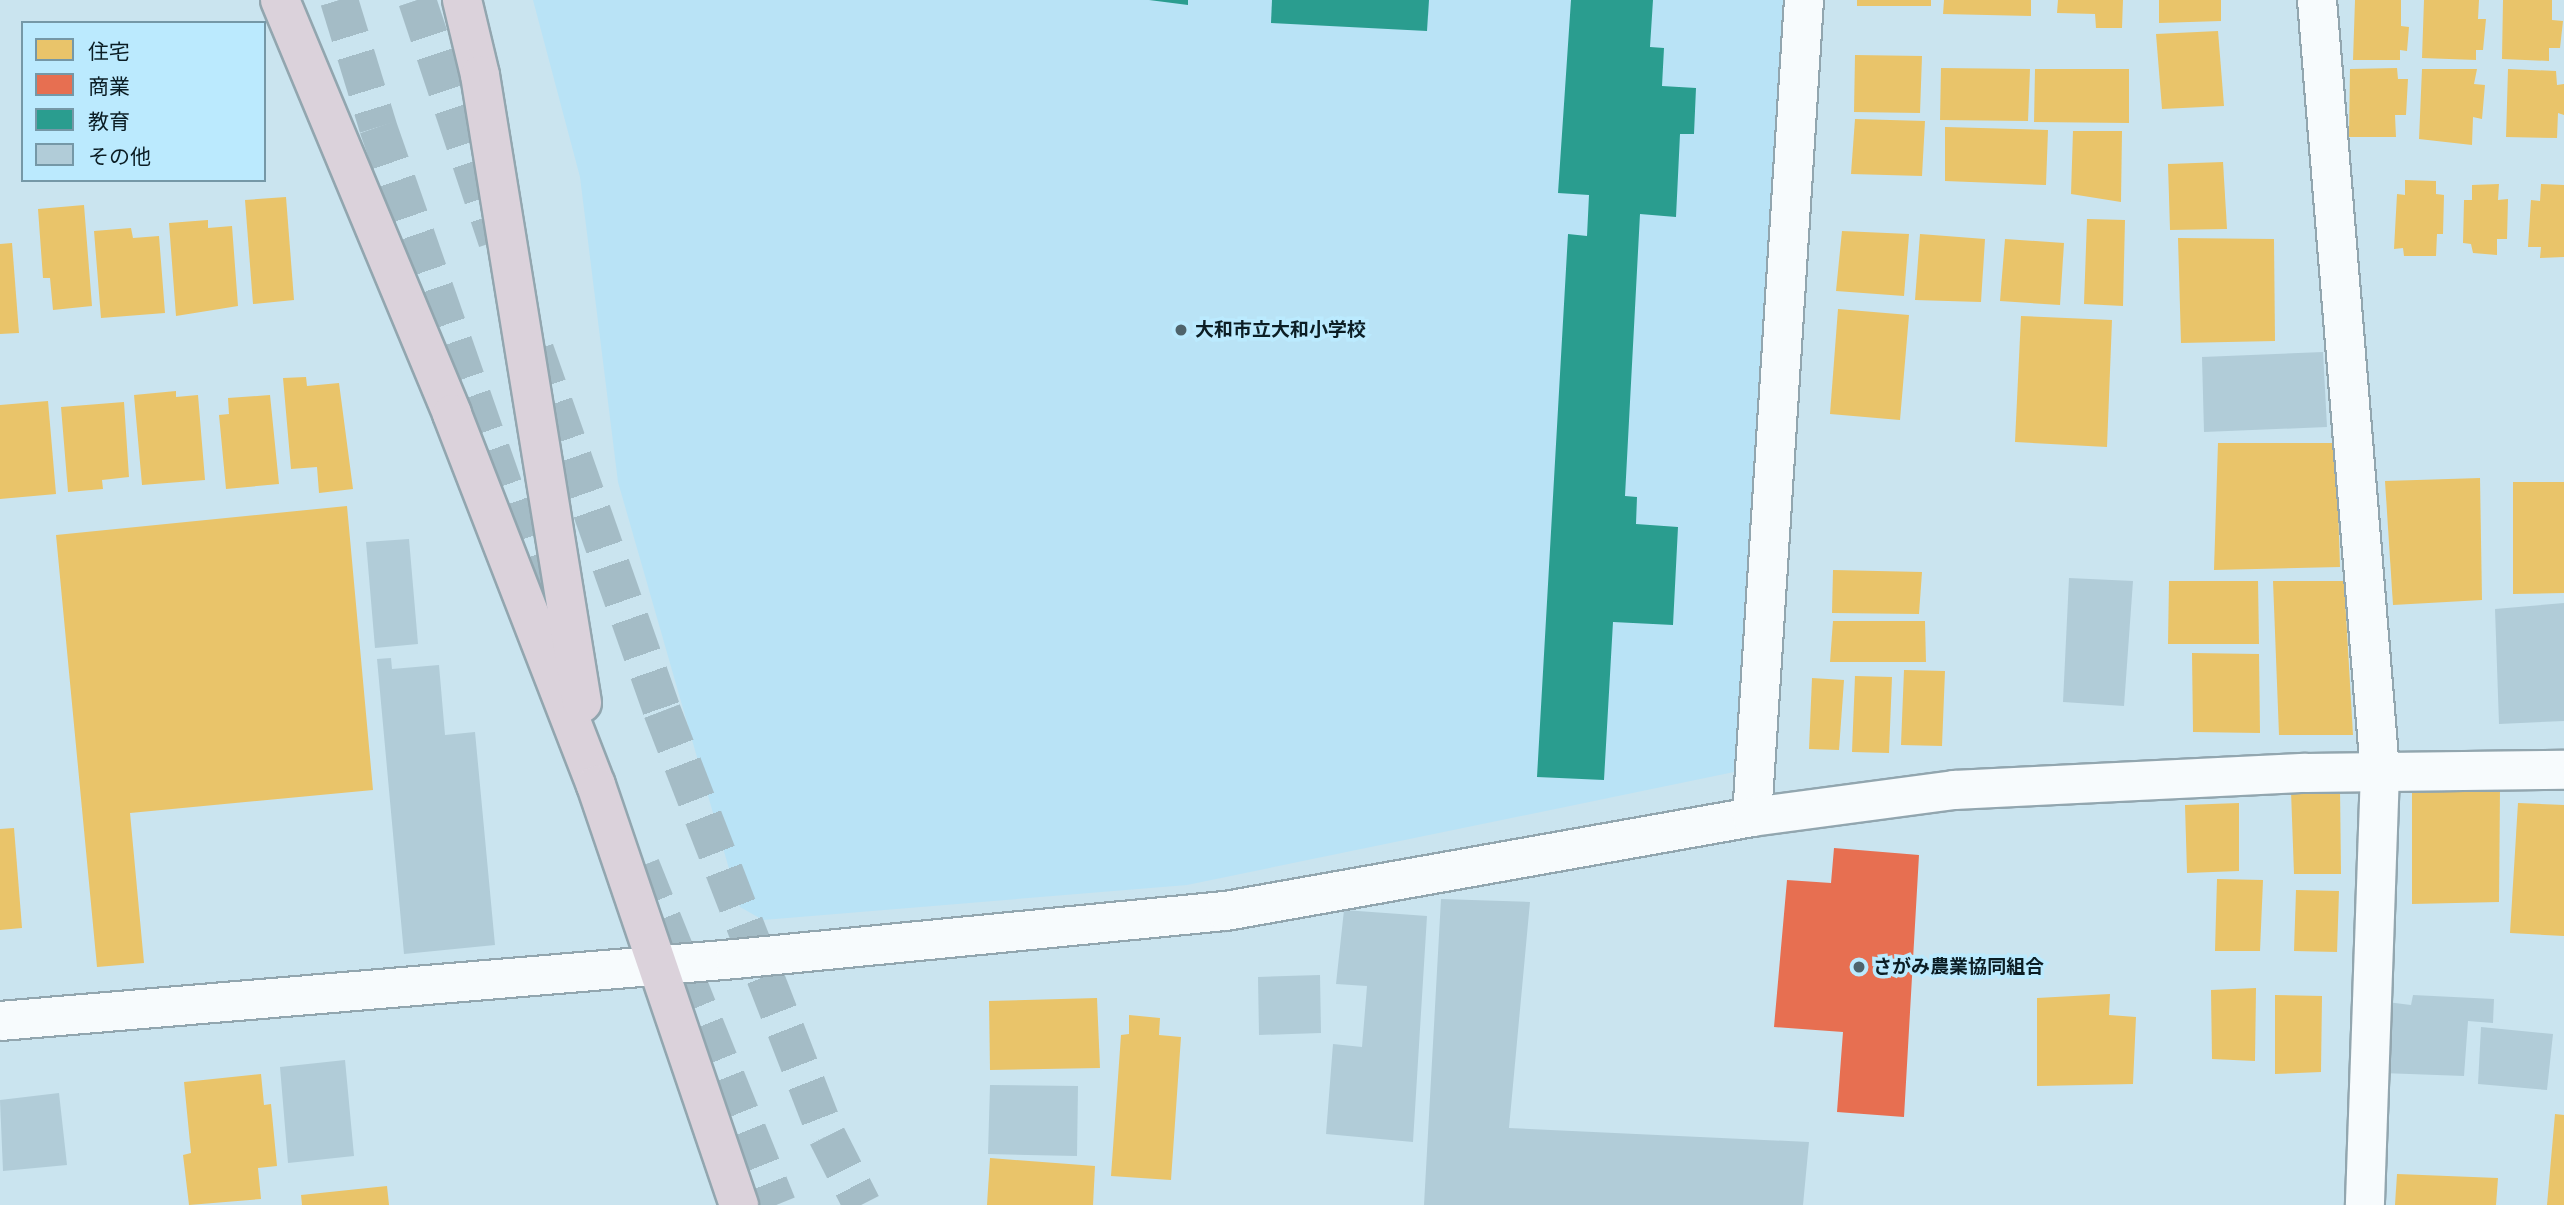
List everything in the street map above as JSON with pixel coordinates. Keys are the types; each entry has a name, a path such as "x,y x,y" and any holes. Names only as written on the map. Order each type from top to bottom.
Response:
{"highway":[{"path":"280,0 298,50 452,414 596,785 654,963 739,1205"},
{"path":"298,50 303,0"},
{"path":"461,2 480,75 596,785"}],"street":[{"path":"1752,817 1804,0"},
{"path":"2317,0 2380,772 2365,1205"},
{"path":"0,1021 1226,911 1752,817 1954,790 2380,772 2564,770"}],"shaded area":[{"name":"大和市立大和小学校","path":"533,0 1786,0 1734,772 1187,885 763,920 740,907 618,482 580,177"}],"building: 住宅":[{"path":"1857,0 1931,0 1931,6 1857,6"},
{"path":"1944,0 2031,0 2031,16 1943,14"},
{"path":"2058,0 2123,0 2122,28 2096,28 2095,14 2057,13"},
{"path":"2159,0 2221,0 2221,21 2159,23"},
{"path":"2355,0 2401,0 2401,26 2409,27 2407,51 2400,50 2400,60 2353,60"},
{"path":"2424,0 2479,0 2478,19 2486,19 2483,50 2476,50 2476,60 2422,58"},
{"path":"2503,0 2552,0 2552,20 2563,21 2560,48 2549,48 2549,61 2502,59"},
{"path":"2218,31 2224,106 2162,109 2156,34"},
{"path":"1855,55 1922,56 1920,113 1854,112"},
{"path":"1941,68 2030,69 2028,121 1940,120"},
{"path":"2397,68 2398,79 2408,79 2406,115 2395,115 2396,137 2349,137 2350,69"},
{"path":"2035,69 2129,69 2129,123 2034,122"},
{"path":"2422,69 2477,69 2474,84 2485,85 2482,119 2473,117 2472,145 2419,139"},
{"path":"2508,69 2556,71 2557,85 2564,84 2564,115 2558,113 2557,138 2506,137"},
{"path":"1855,119 1925,121 1922,176 1851,174"},
{"path":"1945,127 2048,130 2046,185 1945,181"},
{"path":"2073,131 2122,131 2121,202 2071,194"},
{"path":"2223,162 2227,229 2170,230 2168,164"},
{"path":"2405,180 2436,181 2436,194 2444,195 2443,234 2437,234 2436,256 2404,256 2403,248 2394,249 2397,194 2405,195"},
{"path":"2499,184 2498,200 2508,199 2507,239 2497,239 2497,255 2473,253 2471,244 2463,243 2464,200 2472,200 2472,185"},
{"path":"2541,184 2564,185 2564,257 2540,258 2541,247 2528,247 2531,200 2540,201"},
{"path":"286,197 294,300 253,304 245,200"},
{"path":"84,205 92,306 53,310 50,278 43,278 38,209"},
{"path":"2087,219 2125,220 2123,306 2084,304"},
{"path":"208,220 208,228 232,226 238,306 176,316 169,223"},
{"path":"131,228 133,238 159,236 165,313 101,318 94,231"},
{"path":"1842,231 1909,234 1904,296 1836,291"},
{"path":"1920,234 1985,239 1981,302 1915,300"},
{"path":"2178,238 2274,239 2275,341 2181,343"},
{"path":"2005,239 2064,243 2060,305 2000,301"},
{"path":"12,243 19,333 0,334 0,244"},
{"path":"1838,309 1909,315 1900,420 1830,414"},
{"path":"2021,316 2112,320 2107,447 2015,442"},
{"path":"306,377 307,386 339,383 353,489 319,493 317,467 291,469 283,378"},
{"path":"176,391 176,397 198,395 205,480 142,485 134,395"},
{"path":"270,395 279,484 226,489 219,415 229,414 228,398"},
{"path":"48,401 56,494 0,499 0,405"},
{"path":"124,402 129,477 102,480 103,489 68,492 61,407"},
{"path":"2218,443 2336,443 2340,567 2214,570"},
{"path":"2480,478 2482,600 2393,605 2385,481"},
{"path":"2513,482 2564,482 2564,593 2513,594"},
{"path":"347,506 373,790 130,813 144,963 97,967 56,535"},
{"path":"1833,570 1922,572 1919,614 1832,613"},
{"path":"2169,581 2258,581 2259,644 2168,644"},
{"path":"2273,581 2344,581 2353,735 2279,735"},
{"path":"1833,621 1925,621 1926,662 1830,662"},
{"path":"2192,653 2259,654 2260,733 2193,732"},
{"path":"1904,670 1945,671 1942,746 1901,745"},
{"path":"1855,676 1892,677 1889,753 1852,752"},
{"path":"1812,678 1844,680 1839,750 1809,749"},
{"path":"2340,788 2341,874 2294,874 2291,791"},
{"path":"2500,789 2499,902 2412,904 2412,791"},
{"path":"2239,803 2239,871 2187,873 2185,805"},
{"path":"2518,803 2564,805 2564,936 2510,933"},
{"path":"14,828 22,928 0,930 0,829"},
{"path":"2217,879 2263,880 2260,951 2215,951"},
{"path":"2296,890 2339,891 2337,952 2294,951"},
{"path":"2256,988 2255,1061 2212,1059 2211,990"},
{"path":"2110,994 2109,1015 2136,1017 2133,1084 2037,1086 2037,998"},
{"path":"2275,995 2322,996 2321,1072 2275,1074"},
{"path":"1097,998 1100,1068 990,1070 989,1001"},
{"path":"1129,1015 1160,1018 1159,1035 1181,1037 1171,1180 1111,1176 1121,1035 1129,1034"},
{"path":"261,1074 264,1105 271,1104 277,1166 258,1168 261,1199 189,1205 183,1155 191,1153 184,1082"},
{"path":"2555,1114 2564,1115 2564,1205 2547,1205"},
{"path":"990,1158 1095,1166 1093,1205 987,1205"},
{"path":"2397,1174 2498,1178 2496,1205 2395,1205"},
{"path":"387,1186 389,1205 302,1205 301,1195"}],"building: 商業":[{"path":"1834,848 1919,855 1904,1117 1837,1112 1843,1032 1774,1027 1787,880 1831,883"}],"building: 教育":[{"path":"1149,0 1188,0 1188,5"},
{"path":"1272,0 1429,0 1427,31 1271,23"},
{"path":"1571,0 1653,0 1650,47 1664,48 1662,86 1696,88 1694,134 1680,134 1676,217 1640,214 1625,496 1637,497 1636,524 1678,527 1673,625 1613,622 1604,780 1537,777 1568,234 1587,236 1589,195 1558,193"}],"building: その他":[{"path":"2323,352 2327,427 2204,432 2202,357"},
{"path":"409,539 418,644 375,648 366,542"},
{"path":"2069,578 2133,581 2124,706 2063,702"},
{"path":"2564,603 2564,721 2499,724 2495,609"},
{"path":"391,658 392,669 439,665 445,735 475,732 495,945 404,954 377,659"},
{"path":"1441,899 1530,902 1509,1128 1809,1142 1803,1205 1424,1205"},
{"path":"1344,910 1427,916 1413,1142 1326,1134 1333,1044 1362,1047 1367,986 1336,984"},
{"path":"1320,975 1321,1033 1259,1035 1258,977"},
{"path":"2413,995 2494,999 2493,1023 2468,1021 2464,1076 2382,1073 2387,1002 2411,1005"},
{"path":"2481,1027 2553,1034 2547,1090 2478,1084"},
{"path":"345,1060 354,1156 288,1163 280,1067"},
{"path":"990,1085 1078,1086 1077,1156 988,1154"},
{"path":"59,1093 67,1165 3,1171 0,1100"}],"tunnel":[{"path":"339,0 378,127 543,599"},
{"path":"417,0 497,241"},
{"path":"535,350 662,711 827,1136 862,1205"},
{"path":"641,866 777,1205"}],"place":[{"name":"大和市立大和小学校","path":"1181,330"},
{"name":"さがみ農業協同組合","path":"1859,967"}]}
